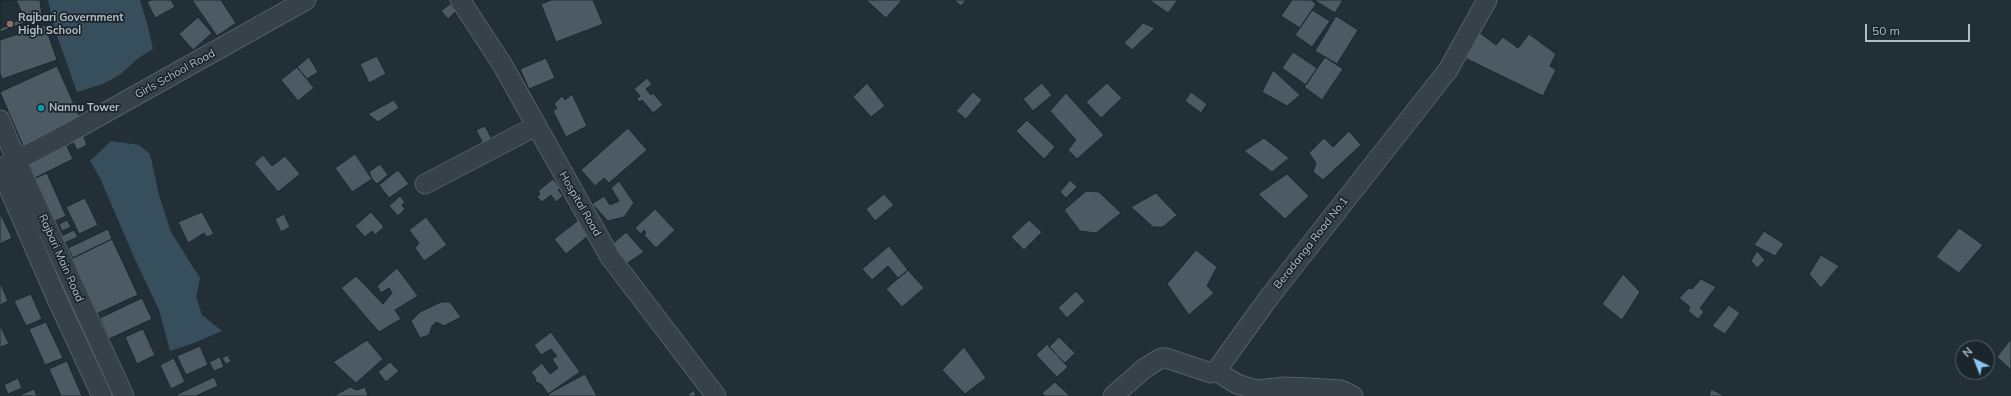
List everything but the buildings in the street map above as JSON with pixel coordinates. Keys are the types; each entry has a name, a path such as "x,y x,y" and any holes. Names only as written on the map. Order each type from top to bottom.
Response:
{"street":[{"name":"Girls School Road","path":"6,166 306,0"},
{"name":"Hospital Road","path":"460,0 502,64 610,257 713,395"},
{"name":"Beradanga Road No.1","path":"1216,371 1270,296 1448,70 1478,20 1487,0"},
{"path":"425,184 536,126"},
{"name":"Rajbari Main Road","path":"2,128 6,166 57,299 102,396"},
{"name":"Rajbari Main Road","path":"6,166 124,396"},
{"path":"1113,396 1145,368 1161,358 1166,358 1211,374 1216,371 1237,384 1256,390 1285,387 1309,388 1341,390 1353,396"}],"water":[{"path":"48,0 140,0 153,49 137,59 121,74 103,84 77,92 54,27"},
{"path":"111,141 139,145 150,154 159,195 171,232 200,278 196,297 202,315 222,331 170,351 159,310 100,178 90,161"}],"place":[{"name":"Rajbari Government High School","path":"10,24"},
{"name":"Nannu Tower","path":"41,108"}]}
